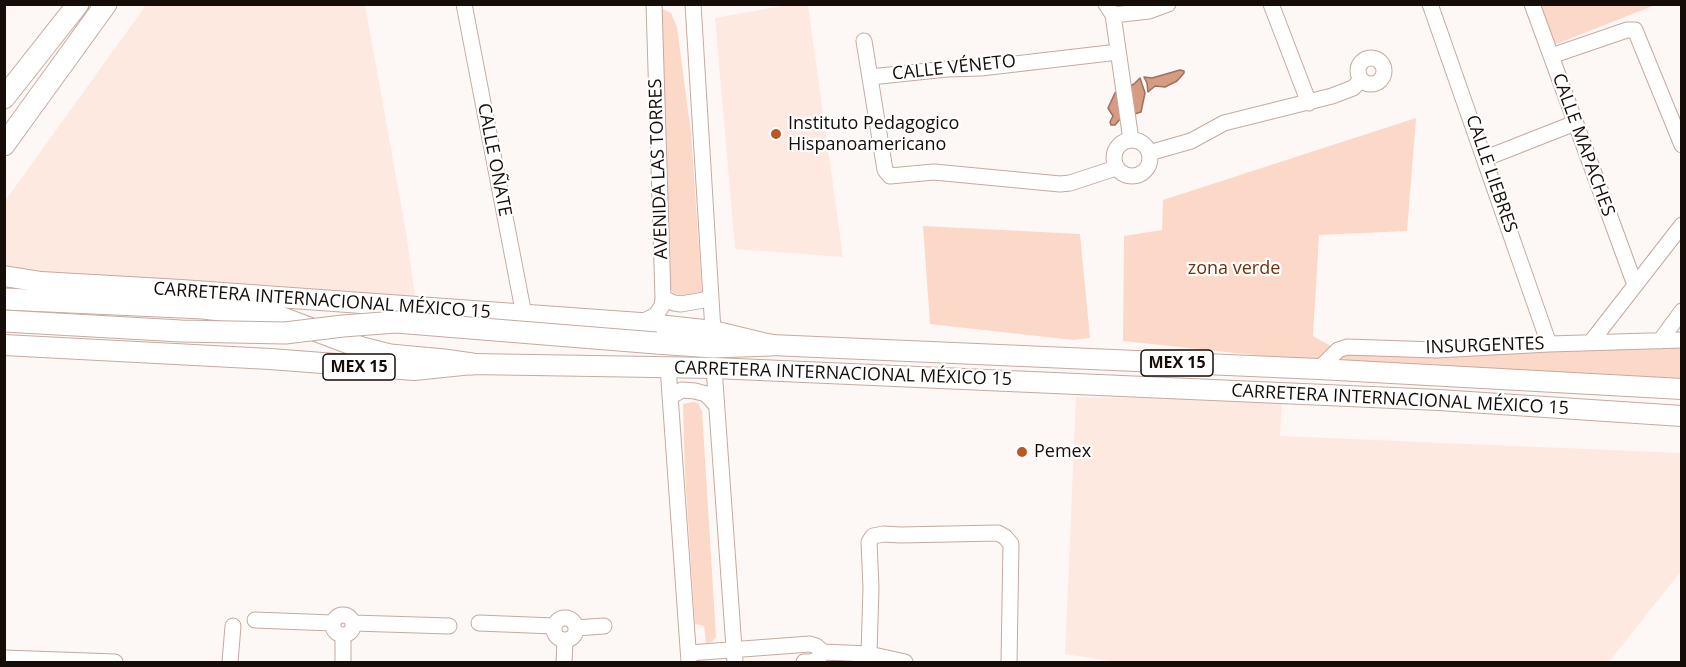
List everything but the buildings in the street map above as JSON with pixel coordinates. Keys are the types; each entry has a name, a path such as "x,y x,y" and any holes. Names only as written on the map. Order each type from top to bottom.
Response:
{"highway":[{"path":"4,86 64,4"},
{"path":"4,98 78,4"},
{"path":"4,145 106,4"},
{"path":"4,299 202,308 280,317 362,348 390,355 472,364"},
{"name":"MEX 15","path":"4,321 256,333 285,333 396,322 713,347 771,345"}],"main road":[{"name":"CARRETERA INTERNACIONAL MÉXICO 15","path":"4,276 42,282 674,326 713,331 771,345 1319,369 1682,389"},
{"name":"CARRETERA INTERNACIONAL MÉXICO 15","path":"4,345 414,370 472,364 714,368 1427,399 1682,416"}],"street":[{"name":"CALLE OÑATE","path":"464,4 524,315"},
{"name":"AVENIDA LAS TORRES","path":"654,4 663,298"},
{"path":"693,4 713,331"},
{"path":"1129,133 1116,150 1114,162 1116,168 1125,176 1131,177 1142,174 1149,165 1149,153 1129,133 1113,10 1149,10 1168,4"},
{"path":"1271,4 1308,103"},
{"name":"CALLE LIEBRES","path":"1430,4 1486,158 1549,344"},
{"name":"CALLE MAPACHES","path":"1532,4 1635,285"},
{"path":"1551,56 1627,30 1635,30 1682,145"},
{"path":"864,41 870,77"},
{"name":"CALLE VÉNETO","path":"1116,168 1060,184 934,172 890,176 885,170 870,77 981,68 1118,52"},
{"path":"1149,153 1191,141 1224,123 1308,103 1353,88 1361,80"},
{"path":"1486,158 1575,123"},
{"path":"1591,342 1682,225"},
{"path":"640,323 656,315 662,306 663,298 681,304 704,300 711,296"},
{"path":"1660,341 1682,311"},
{"name":"INSURGENTES","path":"1319,369 1338,350 1347,347 1436,350 1682,340"},
{"path":"668,368 689,658 734,657 810,644 823,652 869,654 906,663"},
{"path":"714,368 734,657"},
{"path":"670,397 682,390 695,391 706,394 716,405"},
{"path":"869,654 871,588 869,542 873,536 998,533 1011,544 1009,663"},
{"path":"340,614 346,614 353,623 349,634 343,636 337,634 332,623 340,614"},
{"path":"563,618 574,622 576,628 571,639 565,640 556,636 554,626 557,620 563,618"},
{"path":"255,620 332,623"},
{"path":"353,623 449,626"},
{"path":"479,623 554,626"},
{"path":"230,663 232,626"},
{"path":"576,628 604,627"},
{"path":"343,636 343,663"},
{"path":"564,663 565,640"},
{"path":"804,663 818,659 823,652"},
{"path":"4,658 115,663"}],"shaded area":[{"name":"Instituto Pedagogico Hispanoamericano","path":"793,4 808,5 843,257 735,249 715,18"},
{"path":"146,5 365,5 406,232 416,302 5,270 5,201"},
{"path":"1180,70 1184,73 1177,81 1165,87 1155,86 1148,92 1144,77 1152,78"},
{"path":"1140,78 1145,93 1141,112 1121,118 1115,125 1111,125 1113,116 1108,108 1115,93 1134,84"},
{"path":"1076,397 1282,400 1280,436 1681,453 1681,571 1609,662 1116,662 1065,654"}],"green space":[{"path":"1540,4 1655,5 1554,45"},
{"path":"663,9 671,13 677,27 691,133 702,291 694,296 686,297 673,293 662,272 657,11"},
{"name":"zona verde","path":"1416,118 1407,231 1319,235 1313,336 1338,350 1681,345 1681,382 1320,362 1123,341 1124,236 1162,230 1163,200"},
{"path":"923,226 1080,234 1090,338 1073,340 930,324"},
{"path":"698,403 702,411 716,637 712,642 706,643 704,626 695,624 685,475 683,404"}],"place":[{"name":"Instituto Pedagogico Hispanoamericano","path":"776,134"},
{"name":"Pemex","path":"1022,452"}]}
